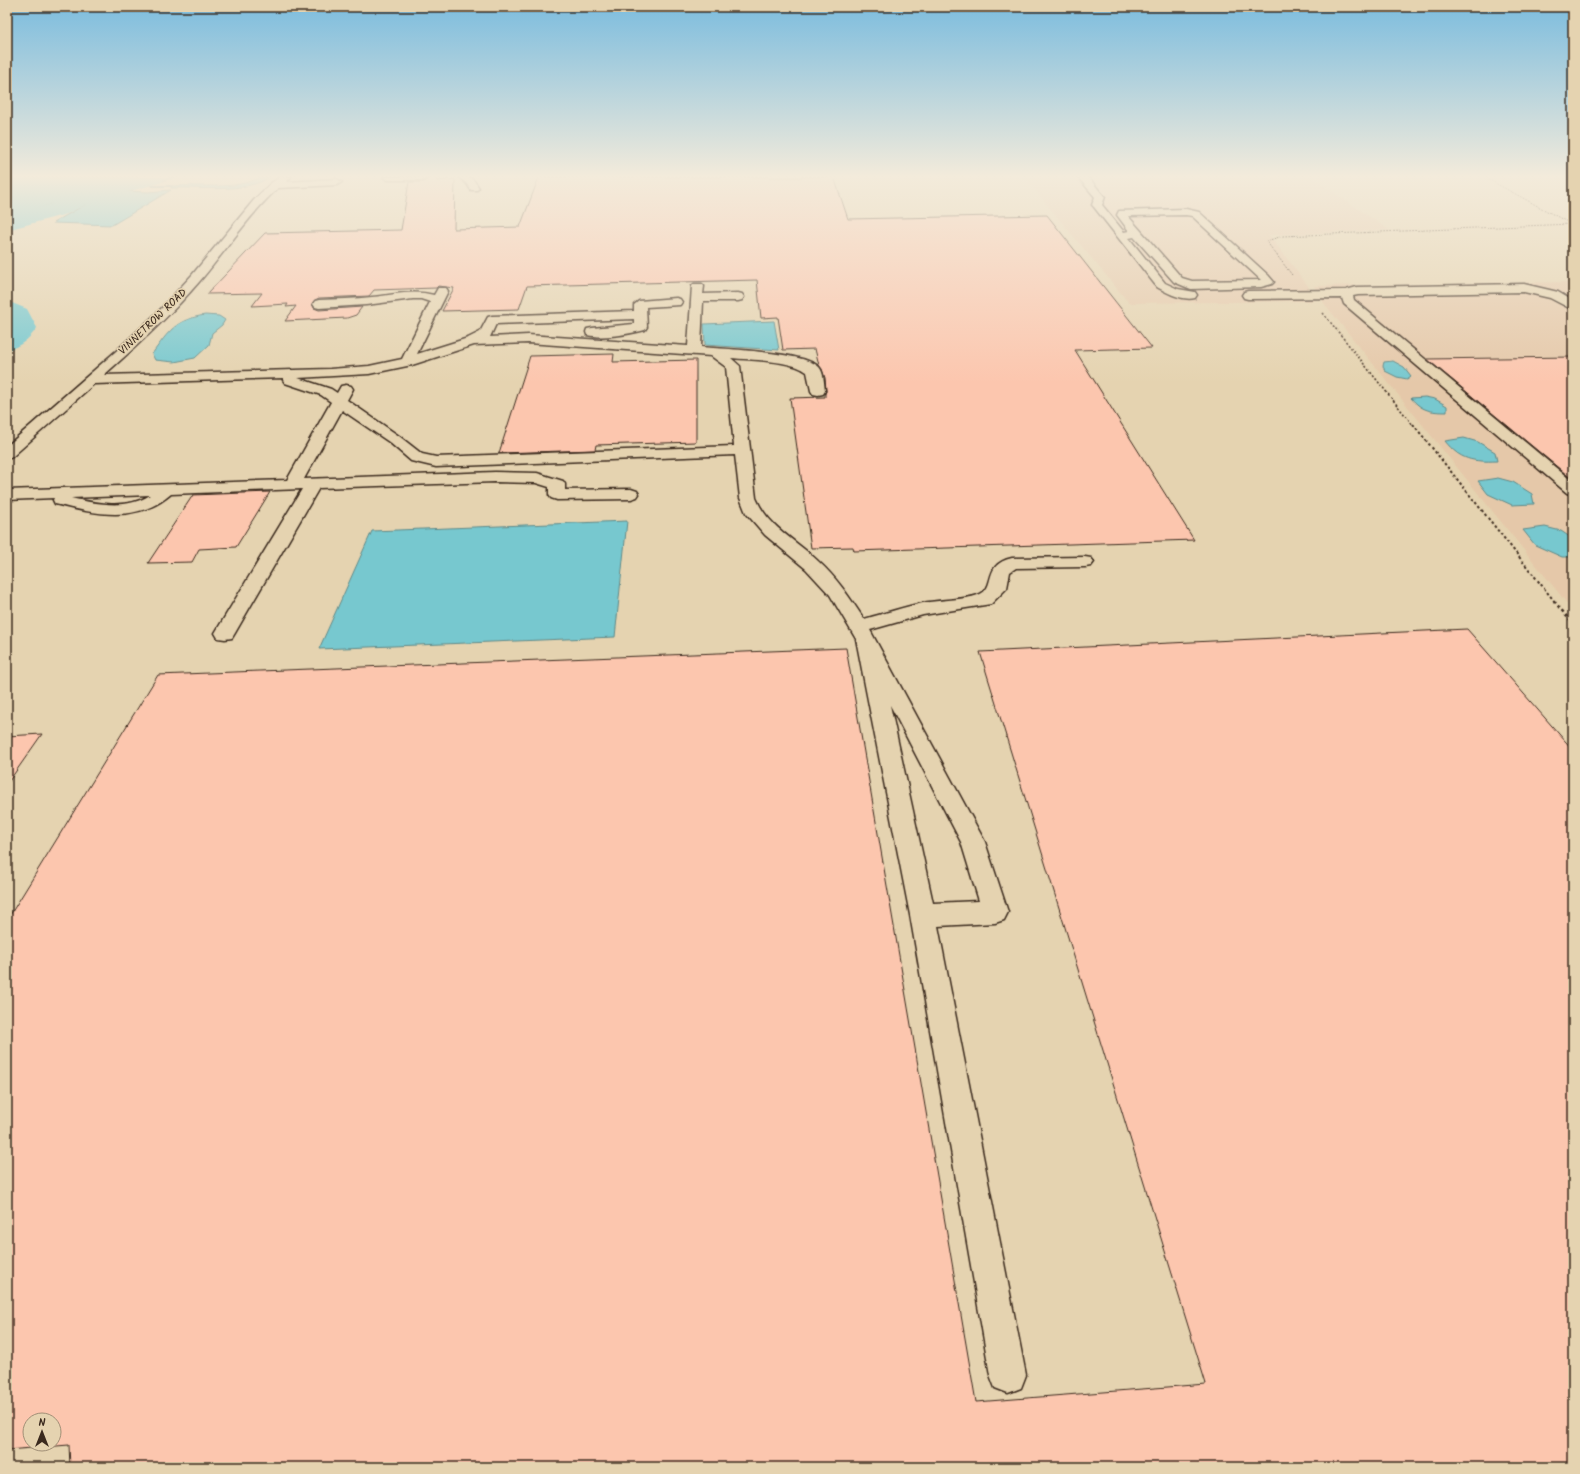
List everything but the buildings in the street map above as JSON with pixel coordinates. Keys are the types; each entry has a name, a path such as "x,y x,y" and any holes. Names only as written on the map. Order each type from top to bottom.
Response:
{"street":[{"name":"VINNETROW ROAD","path":"7,454 139,338 184,293 223,246"},
{"path":"1130,246 1164,287 1186,294 1348,294 1357,292 1524,288 1554,295 1573,306"},
{"path":"1147,246 1178,280 1187,284 1261,284 1268,282 1264,276 1231,246"},
{"path":"1141,259 1159,259"},
{"path":"1136,271 1150,271"},
{"path":"694,351 698,292 738,297"},
{"path":"1348,294 1348,301 1573,490"},
{"path":"319,304 373,301 401,296 440,296 407,362"},
{"path":"498,339 525,334 615,331 641,327 640,305 676,302"},
{"path":"91,380 357,371 407,362 473,341 485,334 492,320 640,315"},
{"path":"473,341 528,339 715,352 789,360 806,364 814,370 818,391"},
{"path":"715,352 733,366 748,498 754,513 812,565 837,592 862,633 973,842 995,912 923,915"},
{"path":"293,484 338,400 357,371"},
{"path":"263,375 297,381 326,392 394,439 417,458 436,462 743,450"},
{"path":"7,495 40,494 99,509 121,509 142,505 158,499 167,489 495,477 537,478 557,484 557,495 631,494"},
{"path":"225,633 313,484"},
{"path":"862,633 922,609 984,600 998,588 1002,570 1012,563 1085,562"},
{"path":"862,633 923,915 1008,1375"}],"path":[{"path":"1270,246 1573,624"}],"shaded area":[{"path":"1081,246 1277,246 1308,286 1314,301 1129,303"},
{"path":"1573,282 1573,607 1570,607 1323,302 1314,286"}],"water":[{"path":"205,315 219,316 225,320 222,325 212,333 209,345 195,358 174,362 155,360 152,354 168,333 186,320"},
{"path":"774,321 779,350 705,345 704,324"},
{"path":"1393,361 1404,367 1411,376 1407,379 1397,377 1385,371 1383,366 1384,362"},
{"path":"1425,397 1435,399 1447,406 1447,412 1427,410 1419,406 1411,398"},
{"path":"1464,438 1478,442 1495,452 1497,461 1474,460 1462,456 1445,441"},
{"path":"1498,478 1513,482 1532,494 1534,504 1512,505 1488,494 1478,481"},
{"path":"627,521 615,637 319,649 372,531"},
{"path":"1545,527 1561,531 1573,539 1573,557 1562,557 1535,545 1523,530"}],"waterway":[{"path":"7,310 17,315 22,328 7,341"}]}
